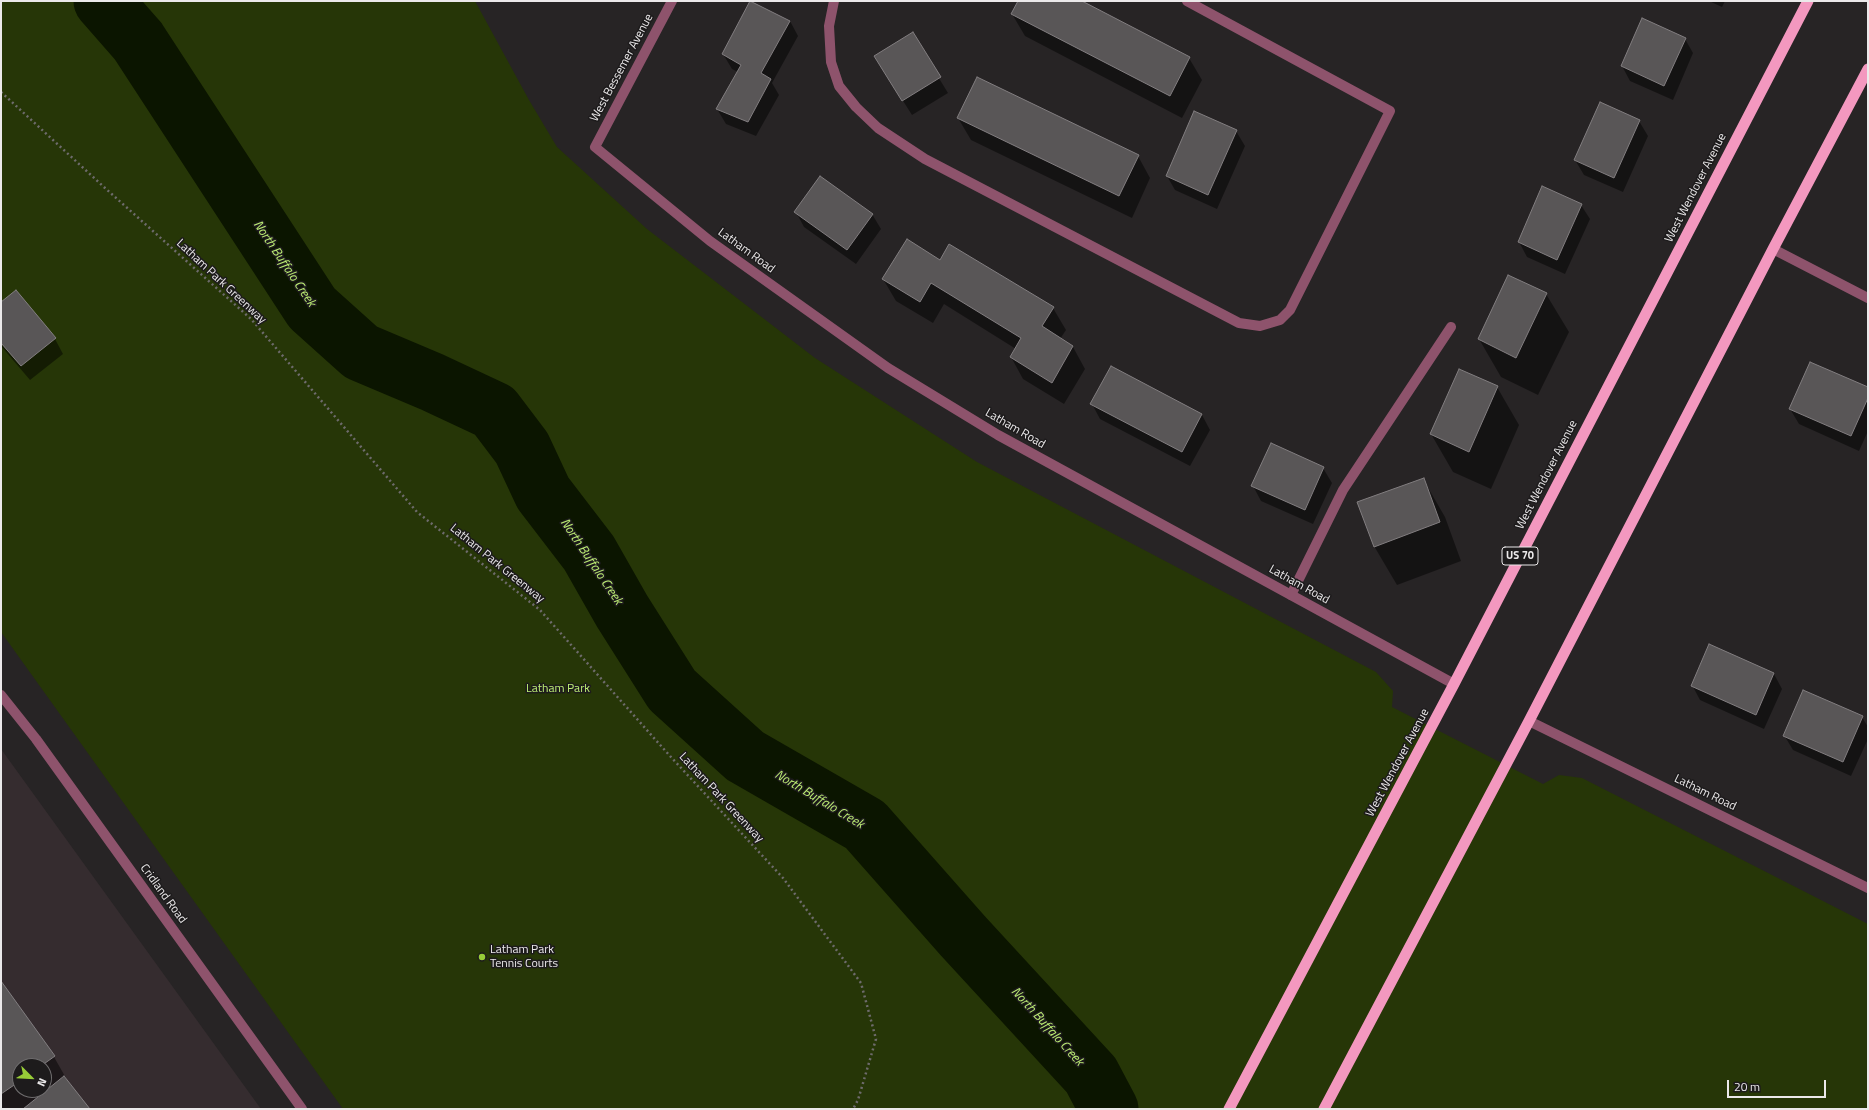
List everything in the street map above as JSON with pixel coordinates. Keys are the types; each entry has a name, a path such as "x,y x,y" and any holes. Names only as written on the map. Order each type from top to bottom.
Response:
{"highway":[{"name":"West Wendover Avenue","path":"1229,1109 1454,684 1808,1"},
{"path":"1324,1109 1529,721 1773,249 1868,70"}],"street":[{"name":"West Bessemer Avenue","path":"595,148 672,1"},
{"path":"834,1 829,26 831,62 839,86 856,107 878,128 925,159 1239,323 1260,326 1280,320 1290,310 1390,111 1186,1"},
{"name":"Latham Road","path":"595,148 710,241 888,368 998,435 1454,684"},
{"path":"1773,249 1868,298"},
{"path":"1291,595 1343,490 1451,327"},
{"name":"Cridland Road","path":"1,695 36,739 302,1109"},
{"name":"Latham Road","path":"1529,721 1868,888"}],"path":[{"name":"Latham Park Greenway","path":"1,92 251,319 417,512 540,610 670,756 784,878 861,983 876,1039 858,1100 853,1109"}],"shaded area":[{"path":"1,749 261,1109 1,1109"}],"green space":[{"name":"Latham Park","path":"1,1 475,1 529,100 557,147 647,229 815,358 977,462 1376,672 1393,691 1392,707 1543,784 1559,775 1582,778 1868,924 1868,1109 343,1109 1,632"}],"building":[{"path":"750,1 790,21 761,73 771,79 748,122 716,109 741,65 722,54"},
{"path":"1018,1 1082,1 1190,57 1170,96 1011,14"},
{"path":"1642,18 1686,38 1664,86 1621,66"},
{"path":"913,32 941,77 902,101 874,56"},
{"path":"977,77 1139,155 1119,196 957,118"},
{"path":"1600,102 1640,120 1614,178 1574,160"},
{"path":"1194,111 1237,130 1208,195 1166,176"},
{"path":"820,176 873,214 847,250 794,212"},
{"path":"1542,186 1582,204 1557,260 1518,242"},
{"path":"907,239 940,260 949,244 1054,307 1042,326 1073,346 1052,383 1010,357 1021,338 931,283 920,302 882,279"},
{"path":"1508,275 1547,293 1516,358 1478,339"},
{"path":"16,290 56,338 21,366 1,343 1,302"},
{"path":"1810,362 1868,387 1868,398 1851,436 1789,409"},
{"path":"1111,366 1202,414 1182,452 1090,404"},
{"path":"1459,369 1498,386 1469,452 1430,434"},
{"path":"1271,443 1324,467 1305,510 1251,486"},
{"path":"1424,478 1440,522 1374,547 1357,502"},
{"path":"1709,644 1774,673 1756,715 1691,686"},
{"path":"1803,690 1863,716 1843,762 1783,736"},
{"path":"1,981 55,1056 52,1058 12,1058 12,1086 1,1094"},
{"path":"64,1076 90,1109 23,1109 37,1098 52,1098 52,1086"}],"waterway":[{"name":"North Buffalo Creek","path":"103,1 138,41 312,308 361,352 432,382 494,411 522,448 543,493 589,553 622,611 672,690 745,756 865,825 963,936 1091,1075 1109,1109"}],"place":[{"name":"Latham Park Tennis Courts","path":"482,957"}]}
